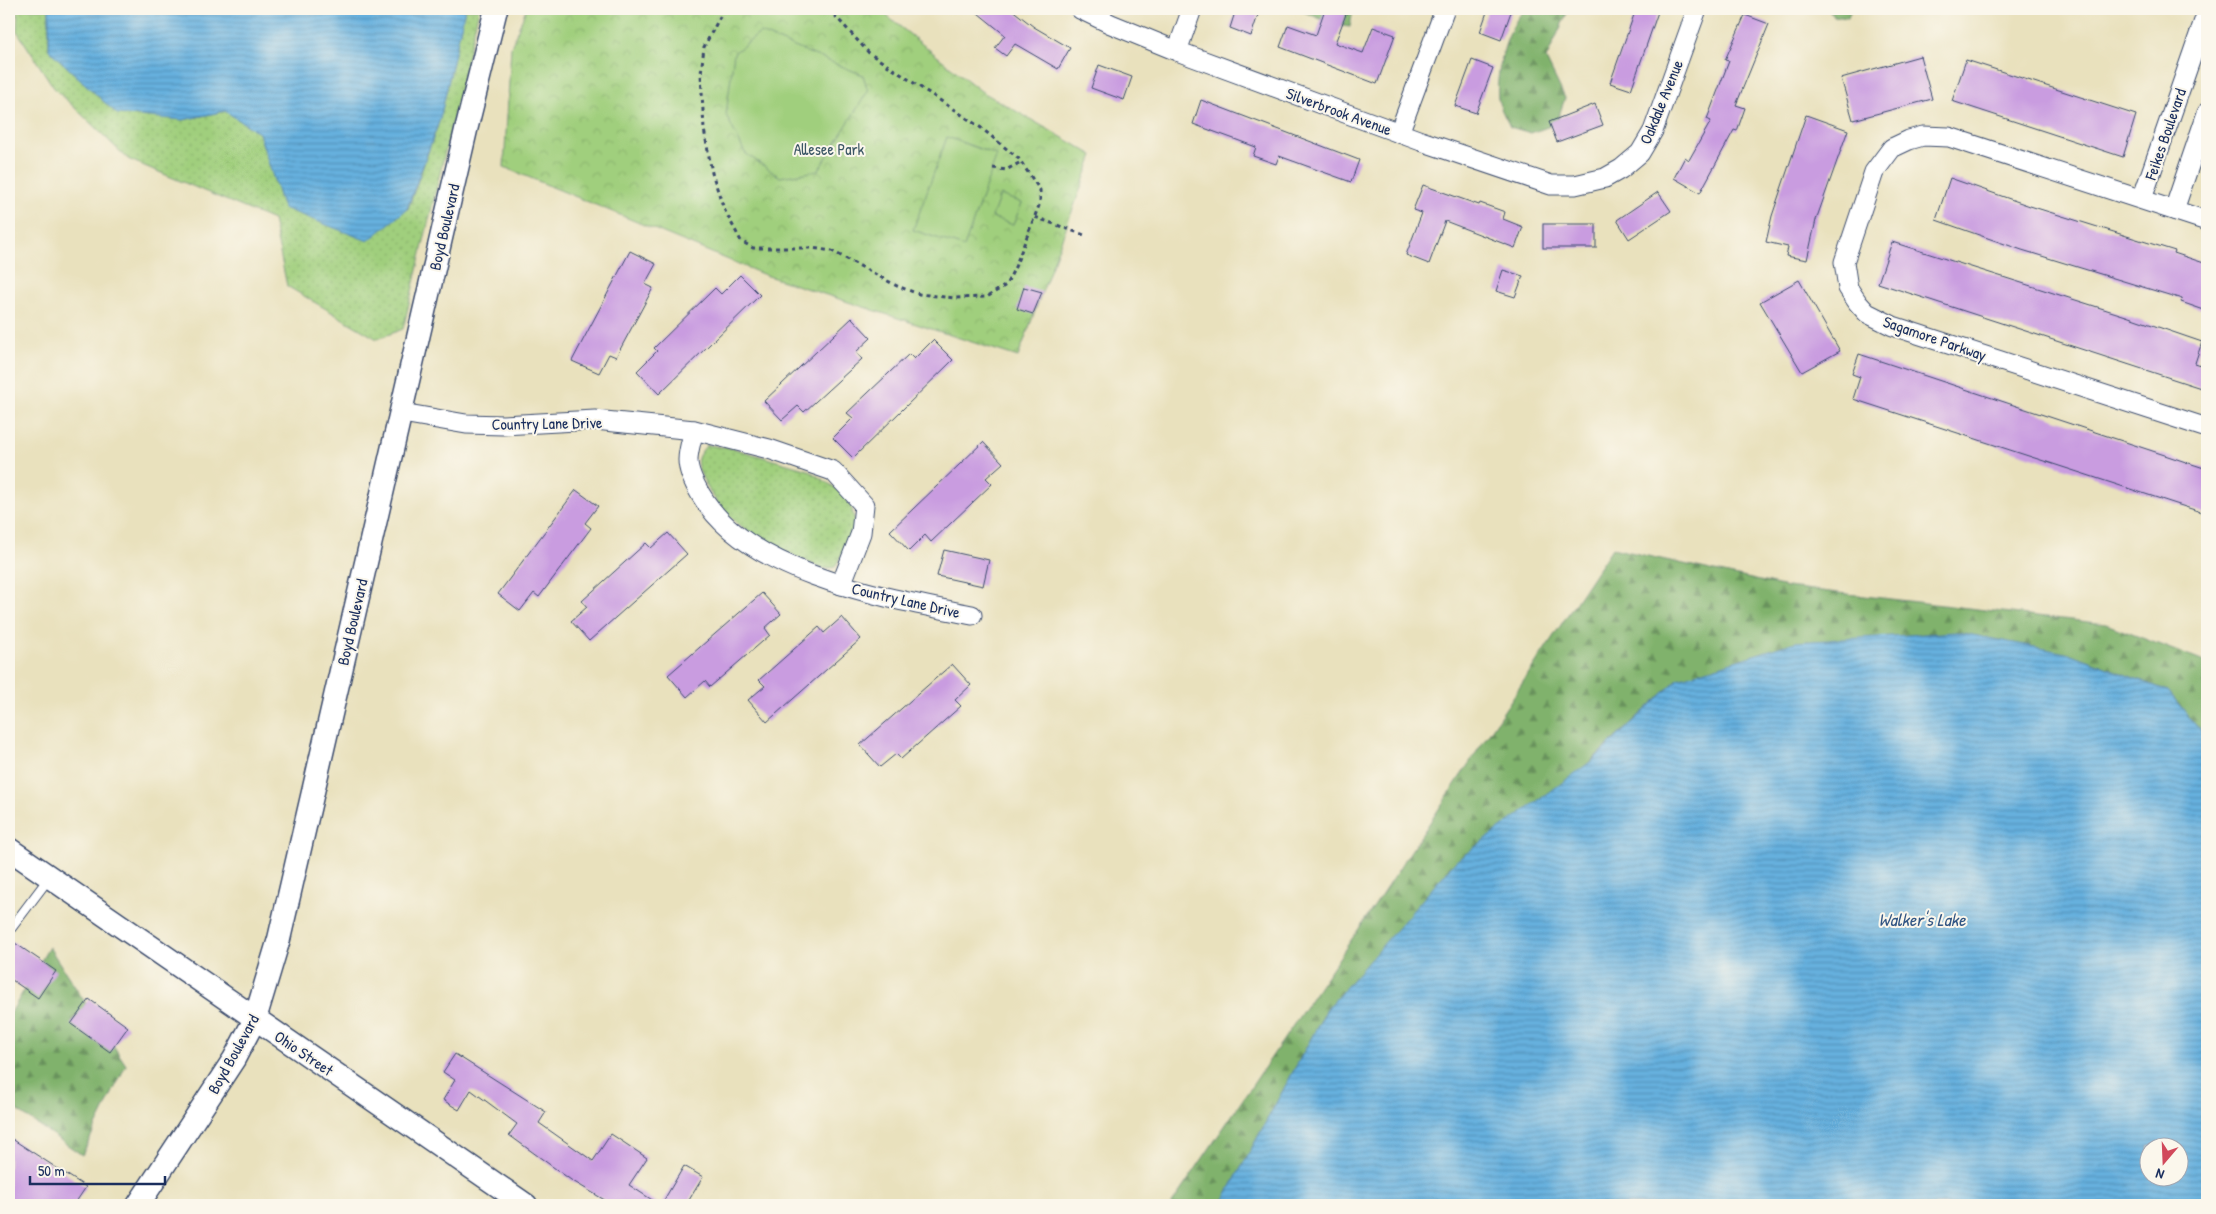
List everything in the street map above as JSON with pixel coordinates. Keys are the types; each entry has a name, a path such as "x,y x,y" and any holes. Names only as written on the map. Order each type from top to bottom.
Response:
{"street":[{"name":"Boyd Boulevard","path":"138,1205 234,1059 255,1019 279,939 466,130 496,9"},
{"name":"Silverbrook Avenue","path":"1080,9 1110,24 1177,51 1399,133 1551,185 1575,185 1605,178"},
{"path":"1177,51 1192,9"},
{"path":"1399,133 1445,9"},
{"name":"Oakdale Avenue","path":"1605,178 1621,169 1640,153 1653,131 1697,9"},
{"name":"Feikes Boulevard","path":"2142,199 2207,12"},
{"name":"Feikes Boulevard","path":"2174,210 2207,114"},
{"name":"Sagamore Parkway","path":"2207,221 1949,137 1922,136 1892,148 1874,172 1844,262 1848,288 1858,304 1867,313 1893,326 2207,428"},
{"name":"Country Lane Drive","path":"402,412 466,424 502,425 594,420 694,430 769,449 833,471 864,505 861,532 841,585"},
{"name":"Country Lane Drive","path":"694,430 688,460 693,481 710,510 731,530 805,573 841,585 972,614"},
{"name":"Ohio Street","path":"9,849 526,1205"}],"lane":[{"path":"9,931 49,877"}],"path":[{"path":"724,9 704,47 701,74 704,130 712,174 724,209 741,241 753,248 812,248 832,251 897,286 919,294 954,298 987,298 1006,285 1040,203 1040,190 1021,162 980,127 870,53 829,9"},
{"path":"992,168 1006,170 1021,162"},
{"path":"1035,216 1087,236"}],"green space":[{"path":"18,9 49,9 49,50 183,120 225,111 259,133 283,208 408,209 440,119 465,9 479,9 403,329 377,339 287,286 273,220 128,159 54,88 17,31"},
{"name":"Allesee Park","path":"526,9 878,9 981,91 1093,155 1018,357 765,275 504,167 511,47"},
{"path":"1297,9 1353,10 1350,27 1335,25"},
{"path":"1525,9 1563,9 1567,13 1546,59 1565,98 1556,124 1531,133 1510,127 1498,98 1500,63 1513,27"},
{"path":"1829,9 1851,9 1848,18 1833,16"},
{"path":"760,33 863,75 868,91 818,171 780,177 745,153 726,115 734,53"},
{"path":"947,137 997,155 964,247 913,230"},
{"path":"1000,195 1022,203 1013,225 992,217"},
{"path":"707,445 735,449 808,470 840,491 851,506 855,522 848,542 835,567 824,569 771,545 739,525 713,497 699,469 698,458"},
{"path":"1612,548 1787,587 2106,624 2207,663 2207,739 2168,691 2071,654 1678,679 1327,1009 1221,1205 1171,1205 1379,899"},
{"path":"49,947 126,1065 82,1155 9,1105 9,1016"}],"water":[{"path":"49,9 465,9 440,119 407,209 368,241 283,208 259,133 225,111 183,120 117,114 49,50"},
{"name":"Walker's Lake","path":"1957,632 2071,654 2168,691 2207,739 2207,1205 1221,1205 1327,1009 1456,861 1593,760 1678,679 1795,642"}],"building":[{"path":"973,9 1011,9 1034,27 1070,48 1058,69 1015,44 1006,56 995,48 1005,35"},
{"path":"1236,9 1260,9 1251,36 1230,28"},
{"path":"1325,9 1348,9 1335,43 1363,53 1373,27 1395,35 1377,84 1280,47 1288,25 1316,35"},
{"path":"1488,9 1512,9 1501,40 1480,32"},
{"path":"1636,9 1659,9 1631,90 1610,83"},
{"path":"1745,15 1769,24 1736,105 1745,108 1737,131 1734,130 1700,193 1674,178 1685,157 1689,160 1711,121 1707,119 1729,61 1725,60"},
{"path":"1920,56 1932,99 1853,120 1841,78"},
{"path":"1472,60 1493,68 1476,113 1455,106"},
{"path":"1966,60 2136,115 2123,157 1952,101"},
{"path":"1099,65 1132,77 1124,100 1091,88"},
{"path":"1201,100 1359,160 1351,182 1279,156 1276,164 1253,156 1256,147 1193,124"},
{"path":"1595,104 1603,125 1557,142 1549,122"},
{"path":"1806,115 1848,130 1816,220 1807,260 1786,256 1788,247 1766,242 1772,216"},
{"path":"1950,178 2030,206 2175,251 2174,253 2207,264 2207,311 2181,302 2182,299 2022,250 1936,220"},
{"path":"1423,185 1505,212 1503,219 1523,227 1515,248 1445,221 1429,264 1406,255 1422,213 1413,210"},
{"path":"1658,192 1671,211 1629,239 1617,220"},
{"path":"1543,224 1596,224 1596,248 1543,248"},
{"path":"1892,242 2202,342 2195,363 2207,367 2207,390 1878,283"},
{"path":"630,251 656,264 645,284 653,288 616,357 609,354 599,373 572,361"},
{"path":"1503,270 1523,276 1515,297 1496,291"},
{"path":"740,275 760,295 659,394 637,371 657,351 654,348 715,288 721,294"},
{"path":"1799,280 1840,351 1802,372 1760,302"},
{"path":"1024,287 1042,292 1033,314 1017,309"},
{"path":"852,318 871,338 856,352 862,359 804,412 798,406 782,420 764,401"},
{"path":"933,340 953,360 853,458 833,438 853,418 847,413 909,354 914,359"},
{"path":"1859,354 2207,469 2207,514 1853,399 1860,377 1852,374"},
{"path":"983,442 1003,463 986,478 992,484 931,542 925,535 909,551 890,531"},
{"path":"576,490 598,506 585,523 591,528 539,597 534,593 520,611 498,594"},
{"path":"668,533 687,554 589,641 571,621 587,607 582,601 646,543 651,548"},
{"path":"944,550 989,560 983,586 937,576"},
{"path":"762,593 781,614 765,628 770,635 710,687 705,681 687,697 668,675"},
{"path":"842,617 861,639 767,722 748,700 765,686 759,680 819,627 824,633"},
{"path":"952,664 971,685 955,700 961,706 901,759 896,754 880,767 860,745"},
{"path":"9,939 56,971 38,998 9,978"},
{"path":"89,999 128,1027 110,1052 71,1024"},
{"path":"455,1054 546,1112 539,1123 593,1161 611,1134 647,1158 629,1185 660,1205 613,1205 571,1180 509,1135 517,1124 471,1090 459,1110 443,1100 455,1080 443,1072"},
{"path":"9,1137 86,1187 74,1205 9,1205"},
{"path":"684,1166 703,1177 686,1205 661,1205"}]}
